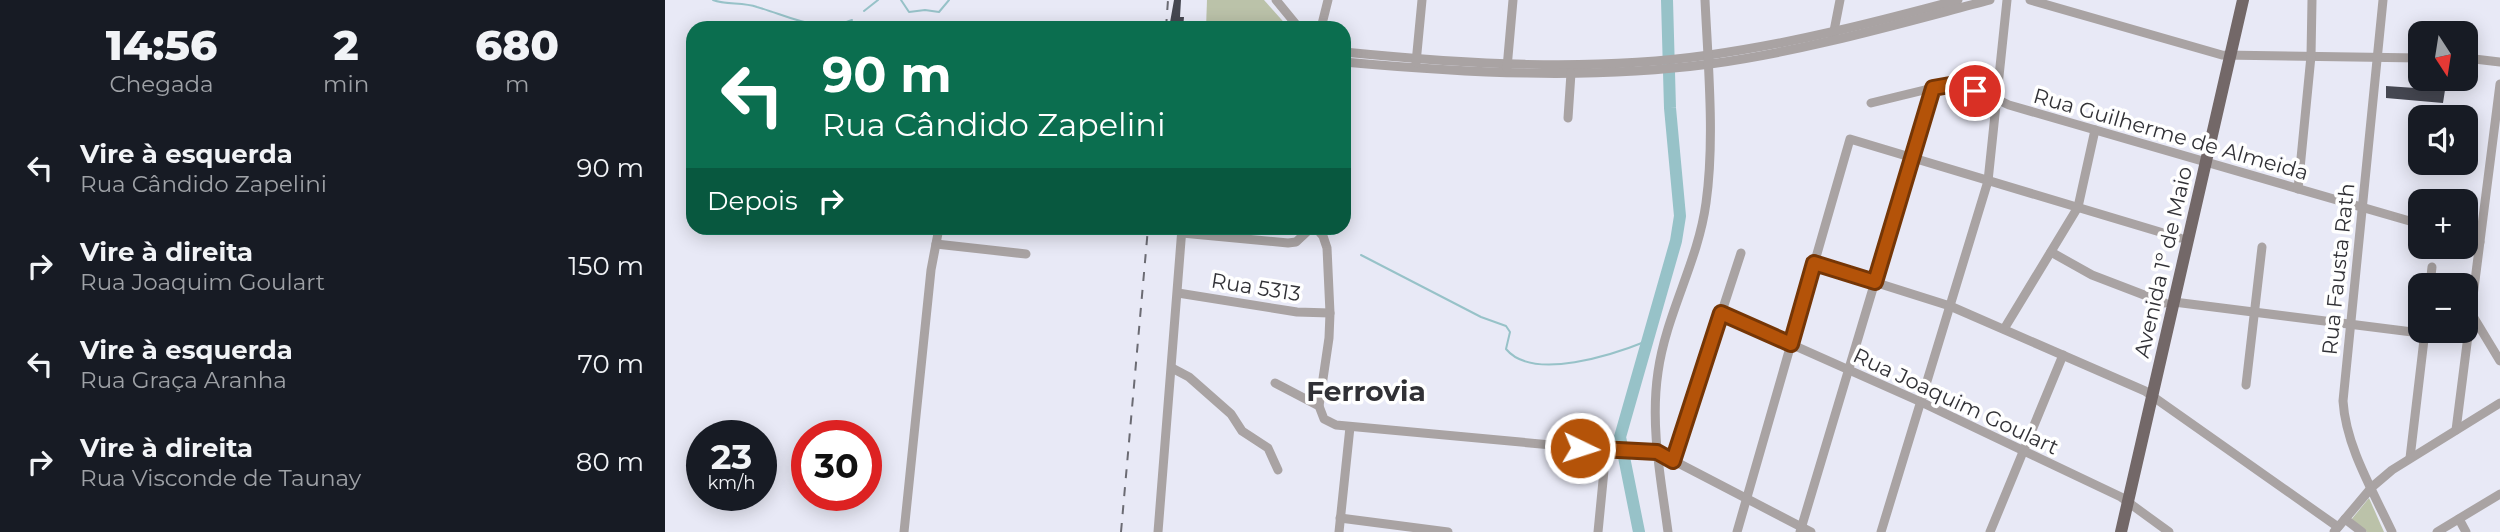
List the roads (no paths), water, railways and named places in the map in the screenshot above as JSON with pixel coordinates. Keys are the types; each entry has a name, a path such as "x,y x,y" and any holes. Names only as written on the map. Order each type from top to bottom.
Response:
{"main road":[{"name":"Avenida 1º de Maio","path":"2113,532 2124,500 2170,302 2226,56 2235,0"},
{"name":"Avenida 1º de Maio","path":"2226,56 2243,0"},
{"name":"Avenida 1º de Maio","path":"2170,302 2180,238 2202,161"},
{"name":"Avenida 1º de Maio","path":"2121,532 2124,500"}],"street":[{"path":"1323,21 1328,0"},
{"path":"1416,63 1422,0"},
{"path":"1507,69 1513,0"},
{"path":"1668,532 1657,452 1655,401 1658,371 1672,318 1697,247 1706,200 1708,60 1705,0"},
{"path":"1831,41 1836,31 1840,0"},
{"path":"1708,60 1958,0"},
{"path":"1507,69 1708,60 1831,41 1990,0"},
{"path":"1881,532 1988,181 2007,0"},
{"path":"2030,0 2226,56 2408,58"},
{"path":"2298,189 2311,57 2312,0"},
{"name":"Rua Fausta Rath","path":"2383,0 2344,383 2344,417 2351,442 2392,532"},
{"path":"1277,1 1293,21"},
{"path":"1351,53 1416,63"},
{"path":"2478,59 2500,62"},
{"path":"1351,62 1416,63 1571,73 1660,64"},
{"path":"1568,118 1571,73"},
{"path":"2476,273 2500,84"},
{"name":"Rua Guilherme de Almeida","path":"1871,103 1954,85 1997,98 2009,105 2408,221"},
{"path":"1322,235 1327,248 1330,313 1319,406 1324,419 1330,423 1349,427 1606,450 1657,452 1804,530 1933,88"},
{"path":"2004,329 2078,207 2095,130"},
{"path":"1737,532 1850,139 2180,238"},
{"path":"904,532 938,235"},
{"path":"1158,532 1182,235"},
{"path":"1223,235 1288,243 1296,242 1304,235"},
{"path":"936,244 1026,254"},
{"path":"2246,385 2262,247"},
{"path":"2051,252 2092,275 2170,302 2408,330"},
{"path":"1673,461 1741,253"},
{"path":"1814,263 1950,306 2148,394 2336,529 2372,487 2410,458 2500,403"},
{"path":"2431,273 2432,267"},
{"name":"Rua 5313","path":"1178,293 1297,312 1330,313"},
{"name":"Rua Joaquim Goulart","path":"1721,313 2024,451 2124,500 2169,532"},
{"path":"2478,325 2500,361"},
{"path":"2410,458 2423,343"},
{"path":"2456,430 2468,343"},
{"path":"1990,532 2063,355"},
{"path":"1171,368 1189,377 1226,408 1247,436 1269,447 1278,470"},
{"path":"1275,383 1319,406"},
{"path":"1339,532 1349,427"},
{"path":"1598,532 1606,450"},
{"path":"2437,532 2500,494"},
{"path":"1340,518 1448,532"},
{"path":"2345,519 2362,532"},
{"path":"2459,519 2466,532"}],"waterway":[{"path":"713,0 752,5 800,21"},
{"path":"864,11 878,0"},
{"path":"901,0 909,12 939,12 949,0"},
{"path":"1639,532 1620,437 1676,241 1680,216 1670,108 1667,0"},
{"path":"1361,255 1481,317 1506,326 1510,332 1506,349 1518,359 1535,363 1575,362 1647,341"}],"railway":[{"path":"1166,21 1168,0"},
{"path":"1121,532 1147,235"}],"district":[{"name":"Ferrovia","path":"1366,391"}]}
